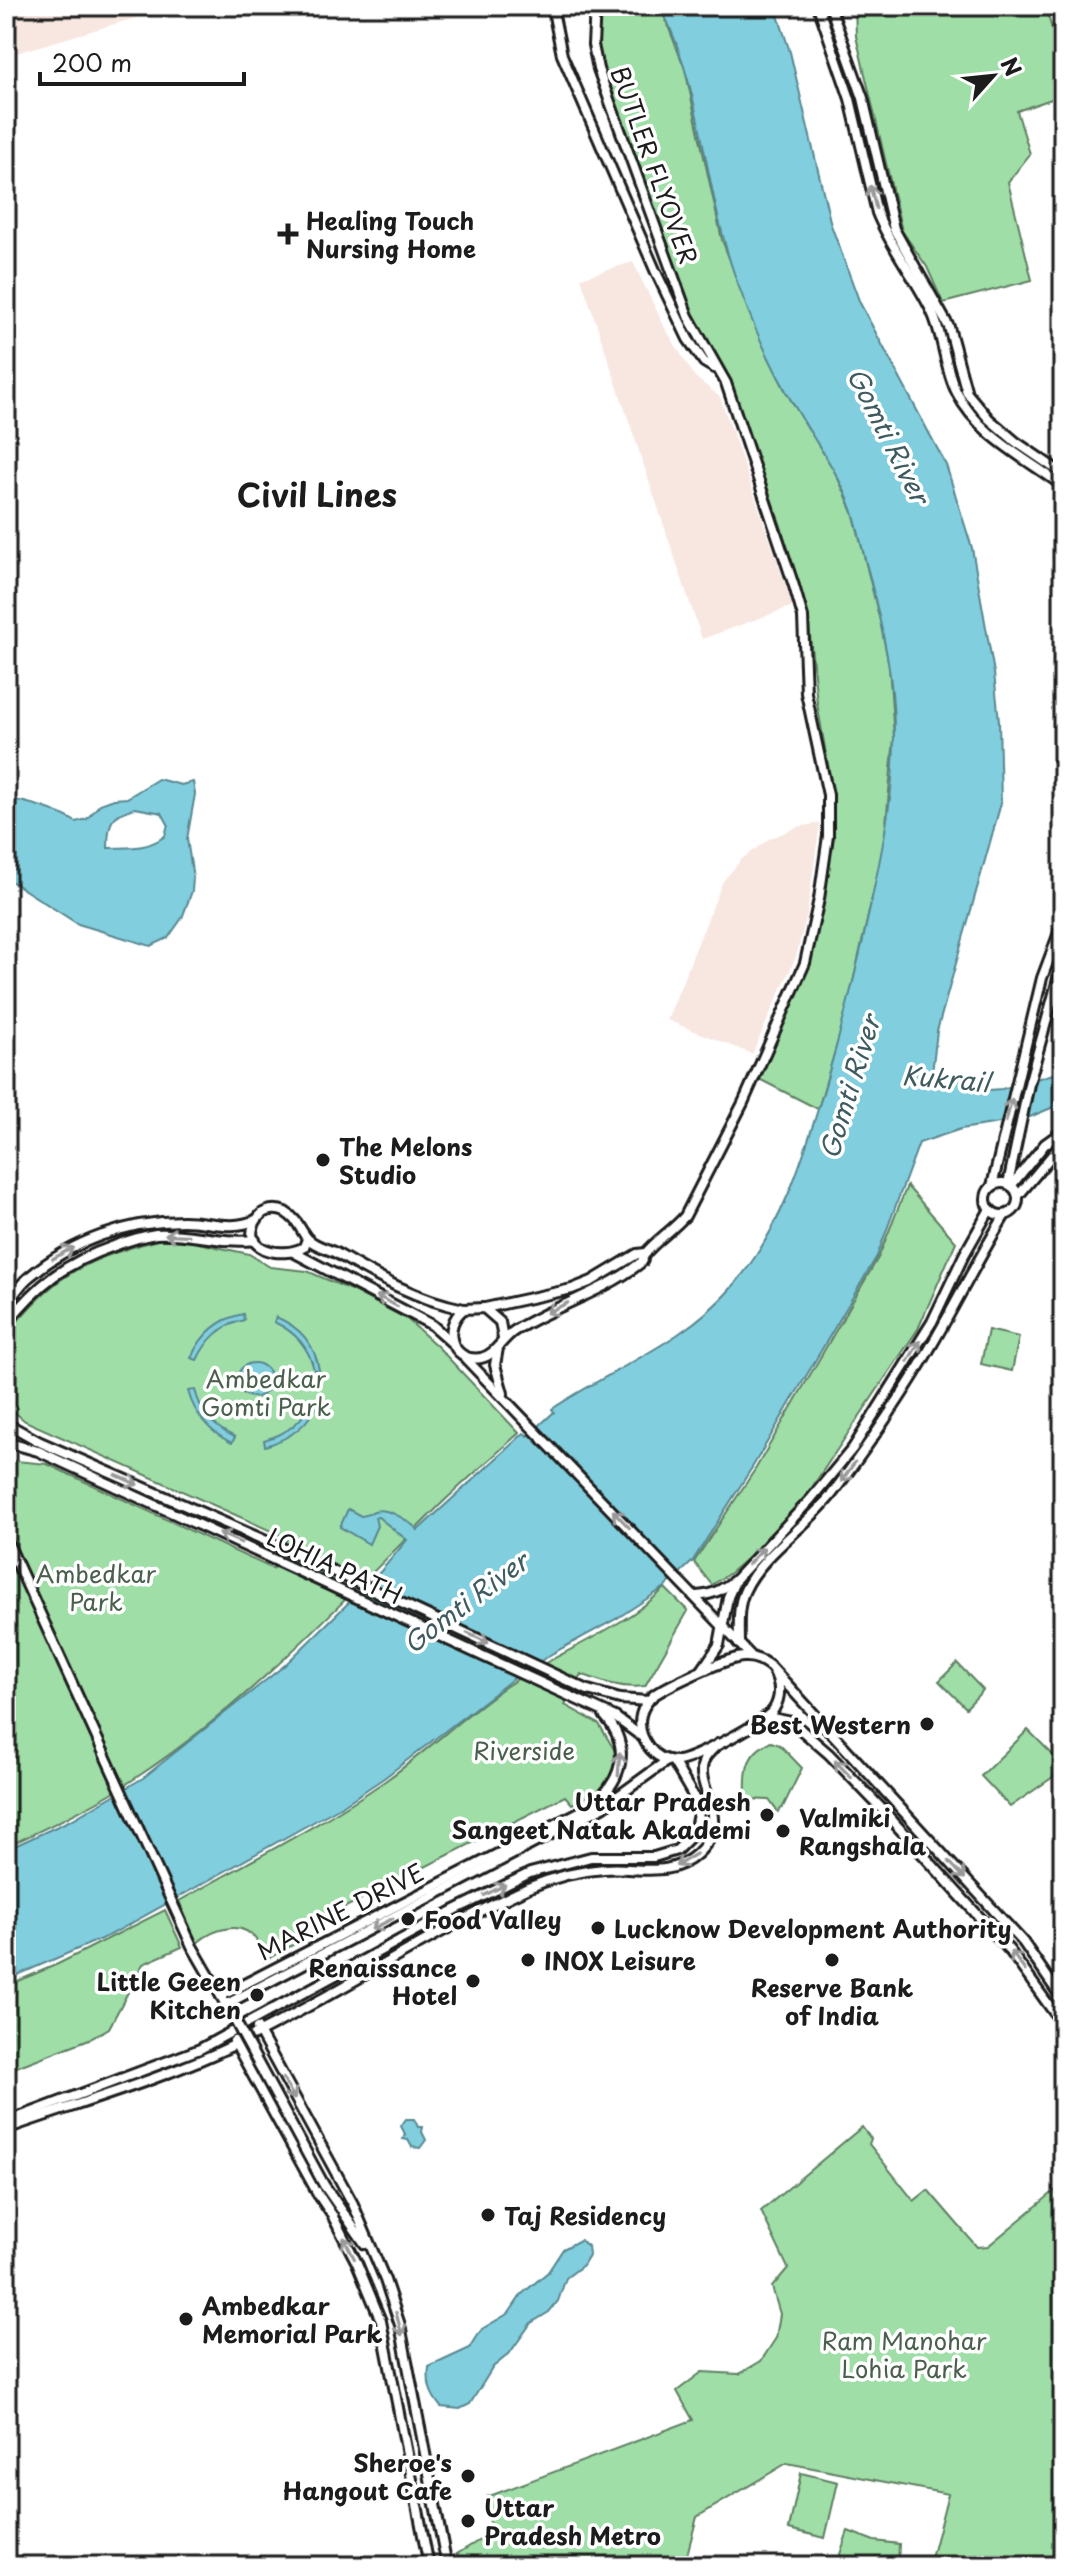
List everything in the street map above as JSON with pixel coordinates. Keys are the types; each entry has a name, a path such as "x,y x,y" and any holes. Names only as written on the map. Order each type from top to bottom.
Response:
{"street":[{"path":"459,1352 480,1358 493,1352 500,1343 528,1323 642,1262 646,1253 674,1230 695,1197 743,1103 805,963 828,836 828,795 806,693 803,617 741,426 726,383 693,337 631,216 562,55 552,6"},
{"name":"BUTLER FLYOVER","path":"595,6 593,45 598,69 693,337"},
{"path":"818,6 839,63 877,213 940,329 955,391 967,411 985,429 1063,486"},
{"path":"830,6 863,98 894,229 949,327 967,393 989,419 1016,442 1063,474"},
{"path":"1005,1215 996,1214 990,1209 986,1197 992,1186 1042,978 1062,926"},
{"path":"1009,1185 1029,1084 1063,961"},
{"path":"1009,1185 1045,1144 1063,1131"},
{"path":"739,1644 740,1608 745,1589 840,1484 933,1343 971,1270 1005,1215 1015,1208 1018,1196 1063,1142"},
{"path":"992,1186 999,1183 1009,1185 1018,1196"},
{"path":"696,1596 721,1590 736,1579 810,1500 853,1448 932,1322 990,1209"},
{"path":"6,1305 37,1271 58,1255 95,1237 150,1223 186,1221 235,1227 256,1220 265,1212 281,1211 301,1225 307,1239 362,1270 421,1297 464,1309 484,1308 572,1289 592,1281 637,1254 646,1253"},
{"path":"256,1220 253,1229 260,1248 270,1253 295,1253 432,1325 453,1343 739,1644 752,1657 772,1668 1023,1942 1059,1986 1063,1999"},
{"path":"6,1324 31,1294 52,1276 87,1255 127,1241 155,1234 240,1242 255,1240"},
{"path":"295,1253 304,1247 307,1239"},
{"path":"484,1308 500,1322 500,1343 495,1365 505,1397"},
{"path":"453,1343 453,1320 464,1309"},
{"name":"LOHIA PATH","path":"6,1423 40,1442 305,1558 588,1690 620,1699 648,1701"},
{"name":"LOHIA PATH","path":"6,1442 38,1451 615,1717 642,1737 654,1752 670,1760 695,1799 698,1814 694,1833 677,1850 654,1857 591,1857 530,1873 455,1910 229,2033"},
{"path":"6,1539 192,1946 324,2185 378,2264"},
{"path":"699,1674 719,1645 728,1597 736,1579"},
{"path":"642,1737 641,1716 648,1701 662,1691 730,1660 752,1657"},
{"path":"772,1668 778,1679 779,1692 774,1709 767,1717 792,1722 829,1754 880,1807 1010,1951 1063,2025"},
{"name":"MARINE DRIVE","path":"223,2000 591,1806 608,1793 618,1777 621,1758 618,1738 600,1710"},
{"name":"MARINE DRIVE","path":"223,2000 603,1807 670,1760 692,1757 767,1717"},
{"path":"6,2129 197,2061 236,2044 439,1933 529,1888 578,1871 609,1868 664,1870 690,1860 702,1849 712,1825 712,1804 702,1769 705,1757 718,1744"},
{"path":"253,2020 353,2204 400,2325 447,2566"},
{"path":"6,2122 165,2064 229,2033 332,2215 370,2290 381,2321 429,2566"},
{"path":"324,2185 332,2215"}],"shaded area":[{"path":"6,6 176,6 6,56"},
{"path":"633,262 665,328 695,377 720,397 793,606 702,639 581,278"},
{"path":"820,823 807,914 796,957 752,1054 667,1020 723,881 742,859 769,839 798,827"}],"green space":[{"path":"596,6 660,6 685,69 722,240 763,345 786,392 833,468 854,515 889,665 894,738 884,845 846,1013 818,1109 759,1079 810,961 834,824 833,793 817,703 808,616 780,523 726,376 692,318 593,49"},
{"path":"855,6 1045,6 1063,65 1063,95 1017,111 1030,154 1008,182 1032,280 943,303 927,267 902,231 856,36"},
{"path":"907,1186 956,1242 918,1329 802,1502 760,1547 712,1585 694,1562 756,1468 879,1256"},
{"path":"161,1239 193,1242 249,1254 270,1267 307,1271 407,1319 438,1347 519,1433 444,1501 257,1684 219,1716 124,1786 6,1847 6,1460 47,1464 273,1569 287,1538 25,1421 6,1405 6,1336 23,1315 56,1283 74,1271 113,1254"},
{"path":"988,1330 1019,1337 1012,1371 981,1364"},
{"name":"Riverside","path":"665,1588 688,1611 645,1686 620,1686 581,1674 565,1705 599,1724 615,1751 615,1770 605,1788 572,1804 565,1796 302,1929 305,1938 264,1961 257,1941 244,1930 219,1930 197,1943 179,1901 360,1797 400,1770 505,1687 608,1629"},
{"path":"957,1663 983,1690 966,1708 939,1681"},
{"path":"1028,1730 1063,1765 1063,1770 1010,1807 981,1776"},
{"path":"771,1742 780,1745 802,1768 778,1812 769,1800 746,1799 746,1773 751,1758"},
{"path":"165,1910 182,1947 143,1964 109,2028 92,2038 6,2071 6,1986 58,1964"},
{"name":"Ram Manohar Lohia Park","path":"862,2127 871,2139 869,2144 914,2201 928,2190 977,2247 988,2246 1063,2184 1063,2566 929,2566 948,2494 787,2463 697,2517 684,2566 460,2566 457,2554 491,2533 487,2497 693,2420 677,2391 702,2372 739,2374 761,2361 776,2338 780,2314 772,2287 788,2268 761,2211"},
{"path":"801,2473 838,2482 825,2538 789,2529"},
{"path":"848,2531 874,2541 899,2544 898,2566 836,2566"}],"water":[{"path":"660,6 775,6 790,52 831,225 860,303 946,465 972,548 994,673 999,721 1001,803 937,1031 932,1073 962,1079 975,1091 1002,1089 1063,1071 1063,1103 1025,1119 961,1129 919,1143 877,1256 753,1466 692,1562 665,1587 510,1681 384,1778 342,1806 110,1935 6,1980 6,1850 73,1819 143,1778 285,1665 381,1571 407,1540 375,1517 377,1526 369,1544 340,1527 348,1509 361,1516 386,1511 418,1530 524,1433 528,1436 554,1412 552,1409 671,1339 715,1305 734,1285 765,1242 807,1144 849,998 884,839 893,763 894,716 890,675 879,614 853,512 837,477 776,373 746,305 727,252 686,74"},
{"path":"158,779 181,785 193,782 195,794 187,839 192,891 182,918 168,938 151,946 78,924 6,878 6,798 42,807 76,822 87,819 100,804 127,798","holes":["135,808 162,813 168,824 165,836 145,846 108,848 110,826 120,813"]},
{"path":"243,1314 244,1320 215,1334 197,1360 191,1358 211,1329"},
{"path":"276,1317 292,1326 310,1344 319,1370 314,1370 309,1354 300,1341 274,1322"},
{"path":"254,1363 266,1368 271,1380 266,1392 254,1397 242,1392 237,1380 242,1368"},
{"path":"195,1390 209,1418 235,1437 232,1443 216,1434 199,1416 188,1391"},
{"path":"312,1399 318,1401 304,1424 282,1440 265,1446 264,1440 287,1430 299,1420"},
{"path":"406,2119 414,2119 418,2127 423,2127 426,2140 420,2148 412,2147 408,2140 403,2139 405,2134 401,2126"},
{"path":"580,2240 588,2246 589,2255 583,2265 566,2278 558,2301 549,2312 531,2323 509,2354 493,2367 470,2404 460,2409 441,2407 430,2388 429,2367 470,2348 482,2329 509,2313 522,2294 548,2272 563,2249"}],"place":[{"name":"Healing Touch Nursing Home","path":"288,234"},
{"name":"The Melons Studio","path":"323,1160"},
{"name":"Best Western","path":"927,1724"},
{"name":"Uttar Pradesh Sangeet Natak Akademi","path":"767,1815"},
{"name":"Valmiki Rangshala","path":"783,1831"},
{"name":"Food Valley","path":"408,1919"},
{"name":"Lucknow Development Authority","path":"598,1928"},
{"name":"INOX Leisure","path":"528,1960"},
{"name":"Reserve Bank of India","path":"832,1960"},
{"name":"Renaissance Hotel","path":"473,1981"},
{"name":"Little Geeen Kitchen","path":"257,1995"},
{"name":"Taj Residency","path":"488,2215"},
{"name":"Ambedkar Memorial Park","path":"186,2319"},
{"name":"Sheroe's Hangout Cafe","path":"468,2476"},
{"name":"Uttar Pradesh Metro","path":"468,2521"}],"district":[{"name":"Civil Lines","path":"317,494"}],"water label":[{"name":"Gomti River","path":"889,435"},
{"name":"Kukrail","path":"946,1078"},
{"name":"Gomti River","path":"849,1087"},
{"name":"Gomti River","path":"465,1602"}],"park label":[{"name":"Ambedkar Gomti Park","path":"266,1392"},
{"name":"Ambedkar Park","path":"96,1587"}]}
